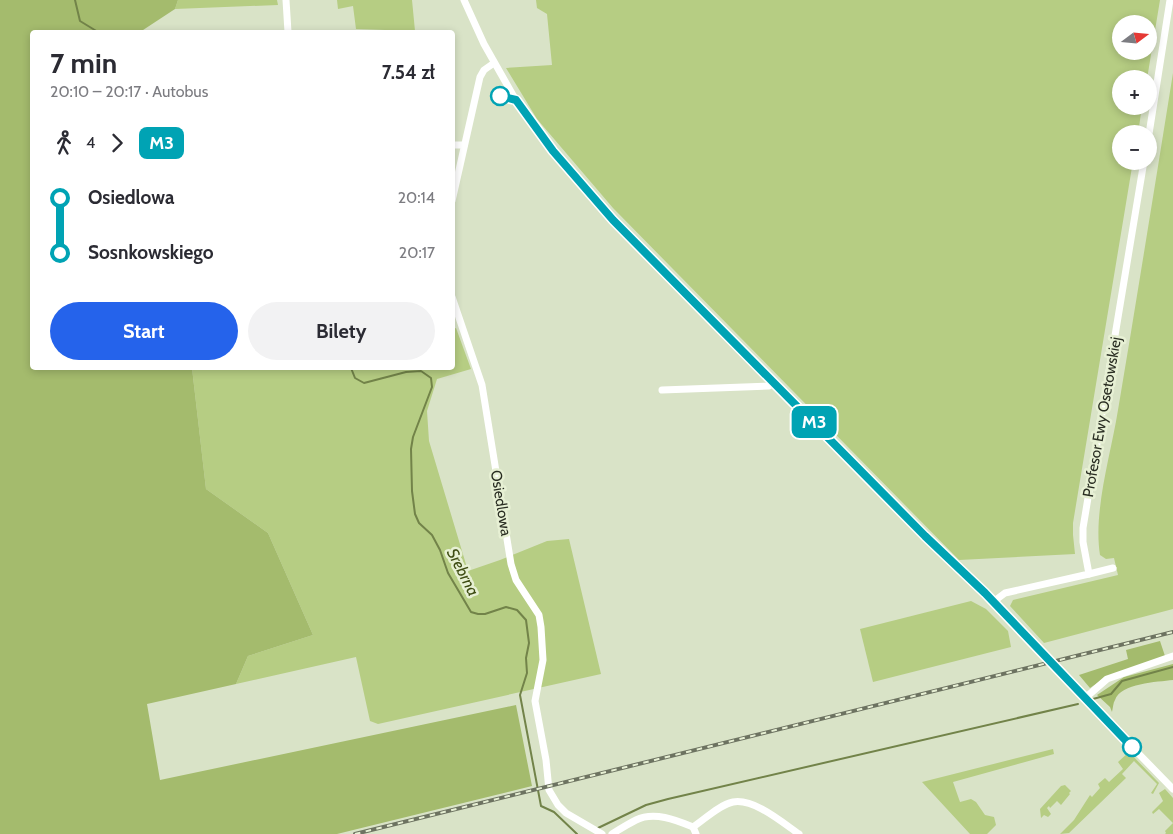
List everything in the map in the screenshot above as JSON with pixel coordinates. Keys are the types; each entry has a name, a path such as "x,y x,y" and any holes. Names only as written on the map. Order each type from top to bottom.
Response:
{"street":[{"path":"286,0 288,30"},
{"path":"464,0 477,32 518,104 533,126 588,193 654,263 993,602 1046,658"},
{"path":"1150,125 1170,0"},
{"path":"455,187 481,74 488,66 494,63"},
{"path":"455,145 464,145"},
{"name":"Profesor Ewy Osetowskiej","path":"1089,574 1083,542 1083,528 1143,170"},
{"name":"Osiedlowa","path":"455,306 482,385 511,564 516,580 539,615 542,627 543,660 535,701 550,790 558,805 566,813 602,834"},
{"path":"662,390 769,386 774,382"},
{"path":"993,602 1008,592 1114,568"},
{"path":"1084,698 1107,679 1173,656"},
{"path":"1062,675 1173,789"},
{"path":"612,834 646,816 655,816 695,830 721,808 733,802 745,802 758,807 799,834"}],"green space":[{"path":"0,0 178,0 175,9 143,30 30,30 30,370 192,370 206,489 268,533 313,635 248,656 236,684 147,704 160,780 516,705 532,786 337,834 0,834"},
{"path":"178,0 277,0 278,5 175,9"},
{"path":"337,0 412,0 415,30 356,29 353,6 338,9"},
{"path":"536,0 1160,0 1158,15 1112,15 1112,60 1150,60 1148,70 1112,70 1112,115 1141,115 1139,125 1112,125 1112,170 1132,170 1073,523 1075,554 959,560 613,208 537,119 506,68 552,65 547,14 537,8"},
{"path":"1173,73 1173,609 1044,643 1010,606 1013,600 1118,575 1114,558 1106,559 1100,555 1098,538 1101,501 1118,410"},
{"path":"455,328 471,369 437,379 427,411 429,441 468,571 547,541 569,539 601,674 378,724 370,721 356,657 236,684 248,656 313,635 268,533 206,489 192,370 455,370"},
{"path":"971,601 986,609 1008,631 1011,647 873,682 860,629"},
{"path":"1160,641 1165,656 1106,677 1090,688 1079,675 1128,659 1126,650"},
{"path":"1173,664 1173,680 1140,684 1124,690 1115,700 1112,712 1110,707 1097,695 1124,677"},
{"path":"1053,749 1054,754 953,782 960,802 971,799 976,802 985,815 994,817 996,825 987,834 970,834 922,782"},
{"path":"1129,752 1159,783 1153,794 1151,793 1157,784 1134,761 1122,774 1126,778 1069,833 1060,834 1074,820 1090,795 1092,797 1100,788 1098,784 1105,778 1109,782 1123,769 1118,762"},
{"path":"1065,785 1071,791 1070,794 1061,805 1057,801 1050,808 1049,806 1047,808 1051,814 1048,817 1044,815 1041,818 1040,809 1061,786"},
{"path":"1165,789 1173,798 1173,823 1159,809 1153,814 1152,812 1163,801 1159,793"},
{"path":"1173,823 1173,834 1165,834 1165,831"}],"waterway":[{"name":"Srebrna","path":"75,0 80,21 95,30"},
{"name":"Srebrna","path":"352,370 355,378 364,383 406,372 421,371 431,378 432,387 413,437 411,449 412,491 415,514 419,523 432,535 440,550 448,573 471,612 485,614 506,607 517,610 526,620 529,643 526,658 527,673 520,695 541,806 554,812 577,834"},
{"path":"1093,699 1111,694 1122,681 1173,667"},
{"path":"598,828 646,805 668,799 1078,704"}],"tunnel":[{"path":"1047,658 1062,675"}],"railway":[{"path":"355,834 1173,632"}],"bus line":[{"name":"M3","path":"500,96 516,100 544,140 599,206 925,536 985,593 1132,747"}]}
